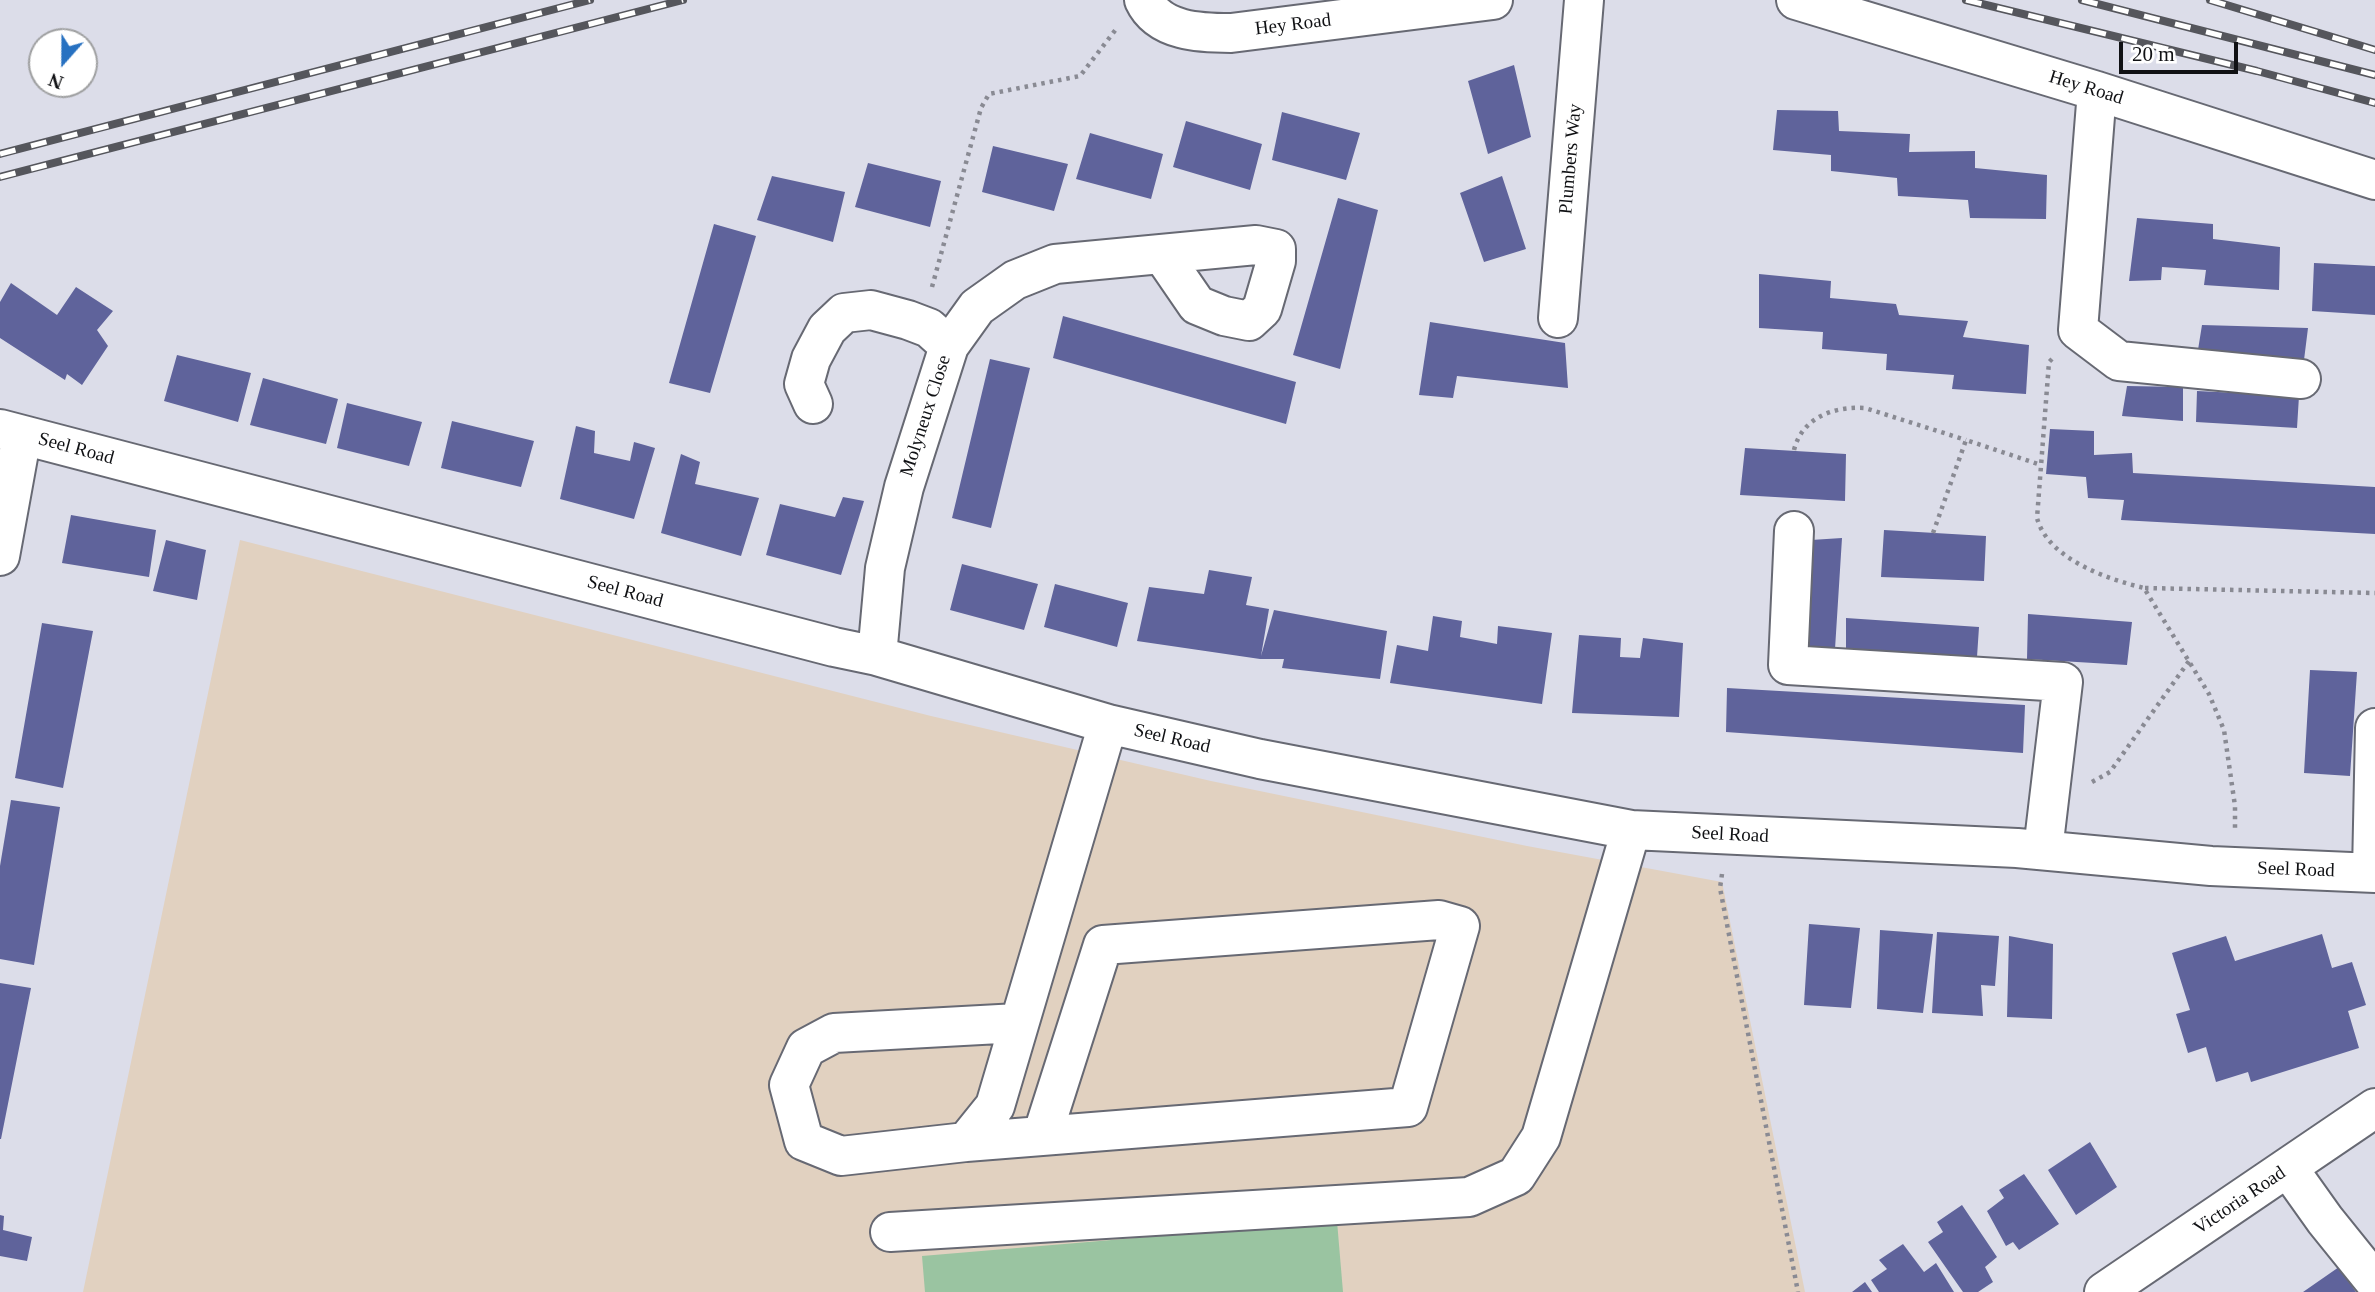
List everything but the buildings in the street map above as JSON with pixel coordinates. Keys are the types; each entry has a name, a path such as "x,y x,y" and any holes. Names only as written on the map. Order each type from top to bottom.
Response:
{"street":[{"name":"Hey Road","path":"1146,3 1159,17 1176,27 1201,33 1231,33 1493,0"},
{"name":"Plumbers Way","path":"1559,318 1584,0"},
{"name":"Hey Road","path":"1796,0 2097,91 2375,180"},
{"path":"2097,91 2078,330 2119,361 2301,379"},
{"name":"Molyneux Close","path":"877,656 885,568 935,336 1015,281 1055,264 1256,245 1276,248 1276,261 1262,309 1249,321 1224,316 1198,305 1163,254"},
{"path":"813,404 804,384 811,359 827,329 845,313 871,310 935,336"},
{"path":"0,556 11,432"},
{"name":"Seel Road","path":"11,432 877,656 1108,724 1260,759 1632,830 2043,850 2236,867 2374,872"},
{"path":"1794,531 1788,665 2063,682 2043,850"},
{"path":"965,1142 995,1106 1108,724"},
{"path":"2374,872 2375,727"},
{"path":"890,1232 1469,1197 1516,1176 1541,1137 1632,830"},
{"path":"1018,1023 834,1033 806,1048 789,1085 804,1141 841,1156 965,1142 1041,1136 1408,1107 1460,926 1439,920 1103,945 1041,1136"},
{"name":"Victoria Road","path":"2104,1292 2375,1108"},
{"path":"2288,1168 2325,1220 2375,1282"}],"path":[{"path":"935,336 981,108 989,93 1080,76 1124,19 1146,3"},
{"path":"2078,330 2049,362 2037,518 2040,532 2053,544 2087,570 2144,588 2375,593"},
{"path":"1794,450 1803,429 1814,418 1851,407 1865,408 2041,465"},
{"path":"1933,533 1966,440"},
{"path":"2144,588 2209,694 2224,730 2235,806 2236,867"},
{"path":"2050,792 2083,788 2109,772 2189,661"},
{"path":"1727,835 1720,888 1798,1292"}],"shaded area":[{"path":"240,540 931,716 1211,781 1527,846 1722,882 1805,1292 83,1292"}],"green space":[{"path":"1337,1221 1343,1292 925,1292 922,1256"}],"railway":[{"path":"0,154 590,0"},
{"path":"0,177 683,0"},
{"path":"1966,0 2257,71 2375,103"},
{"path":"2082,0 2375,75"},
{"path":"2210,0 2375,50"}]}
